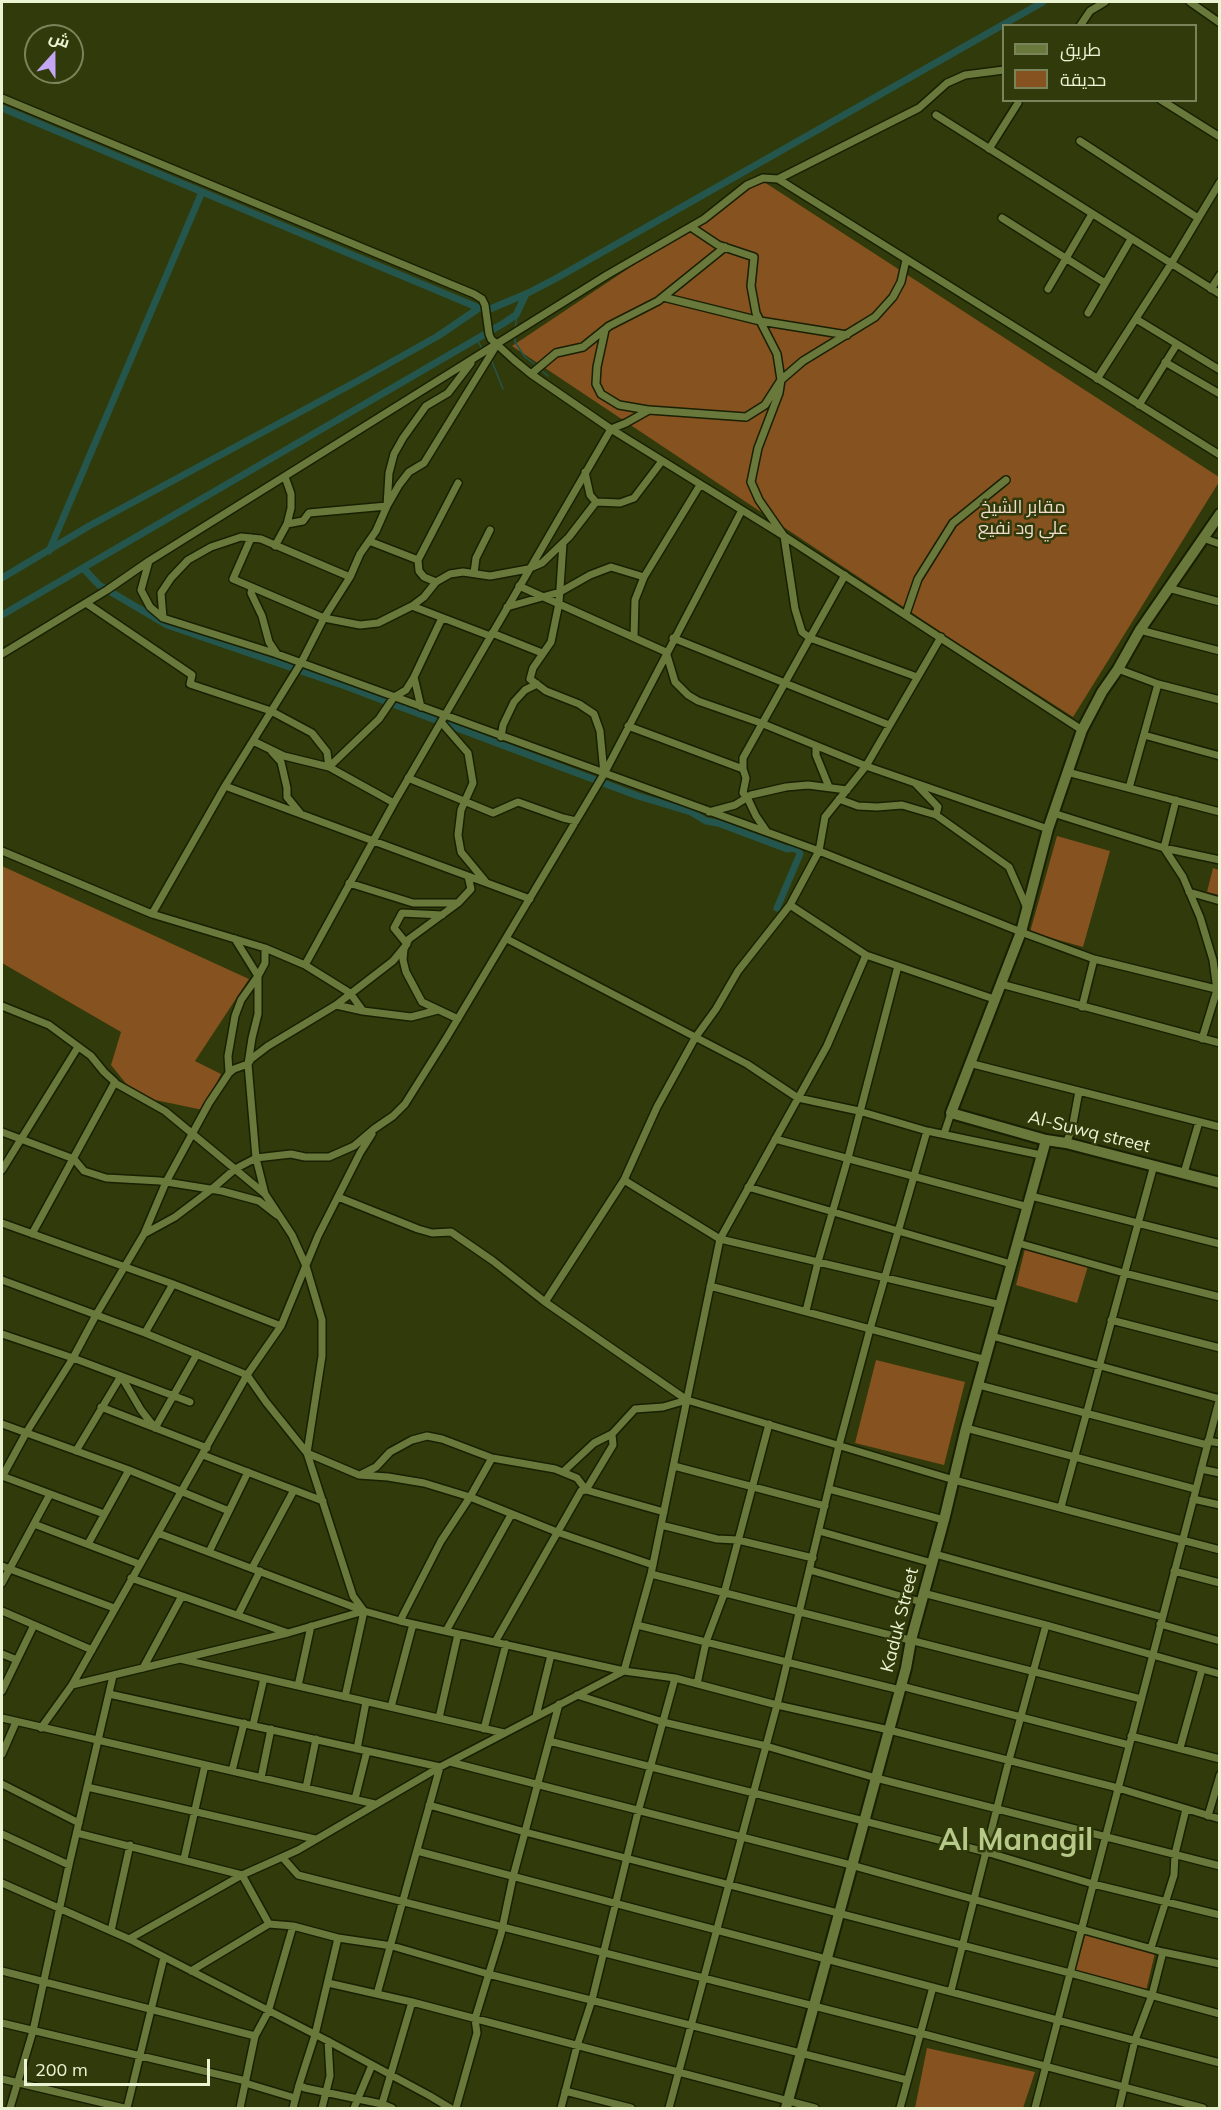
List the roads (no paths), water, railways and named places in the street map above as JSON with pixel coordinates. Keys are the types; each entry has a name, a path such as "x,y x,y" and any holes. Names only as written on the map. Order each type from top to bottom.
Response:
{"street":[{"path":"1081,24 1090,11 1105,2"},
{"path":"1190,2 1220,22"},
{"path":"777,179 919,108 946,83 965,75 1002,70"},
{"path":"2,98 474,294 482,299 485,305 491,339 531,374 611,429 784,536 1082,730"},
{"path":"1164,102 1220,137"},
{"path":"989,149 1018,103"},
{"path":"936,115 1220,294"},
{"path":"1080,141 1198,218"},
{"path":"2,654 87,603 149,561 607,275 704,219 747,185 763,178 777,179 1220,454"},
{"path":"1097,379 1171,264 1220,182"},
{"path":"1048,289 1092,214"},
{"path":"1002,218 1105,284"},
{"path":"691,227 718,245 754,256 751,286 756,313 777,354 781,380 779,393 758,448 751,482 759,500 784,536 795,609 802,632 810,638 917,677"},
{"path":"1088,313 1131,239"},
{"path":"531,374 556,353 582,347 605,330 663,297 725,247"},
{"path":"605,330 596,384 601,394 619,405 648,410 746,417 765,405 781,380 803,361 875,317 893,297 901,282 906,260"},
{"path":"1211,289 1220,275"},
{"path":"663,297 760,321 847,335"},
{"path":"1136,319 1220,370"},
{"path":"152,914 225,786 301,663 324,618 350,577 360,554 376,531 399,485 410,472 424,463 498,344"},
{"path":"1139,405 1177,344"},
{"path":"387,506 389,473 394,454 403,438 426,406 448,393 474,358"},
{"path":"1166,362 1220,394"},
{"path":"305,965 393,803 611,429 648,410"},
{"path":"585,472 590,495 596,502 620,503 634,498 662,461"},
{"path":"275,546 287,524 291,508 291,494 285,477"},
{"path":"906,614 918,579 953,523 1006,480"},
{"path":"436,582 424,577 419,571 418,560 458,483"},
{"path":"634,637 635,600 644,577 700,485"},
{"path":"251,538 233,579 324,618 360,625 378,623 412,606 424,597 436,582 450,574 474,573 490,576 528,569 542,563 563,543 596,502"},
{"path":"287,524 303,521 309,513 387,506"},
{"path":"144,1234 175,1217 235,1169 256,1158 291,1154 305,1157 329,1157 354,1146 405,1104 507,939 603,774 742,510"},
{"path":"944,1134 969,1063 1021,932 1048,828 1082,730 1140,630 1220,514"},
{"path":"474,573 476,558 490,530"},
{"path":"163,618 161,593 188,560 211,547 242,537 261,539 350,577"},
{"path":"1203,538 1220,544"},
{"path":"369,541 418,560"},
{"path":"563,543 559,603 551,642 533,668 530,679 546,691 579,704 594,714 600,730 603,774"},
{"path":"149,561 141,590 150,607 163,618 277,654 421,707 442,719 501,736 819,851 1094,959 1218,990"},
{"path":"507,607 560,592 590,575 611,567 644,577"},
{"path":"767,832 743,793 746,778 743,758 845,575"},
{"path":"519,586 666,652 675,682 688,695 698,700 866,766 1048,828"},
{"path":"252,587 251,593 262,616 269,642 277,654"},
{"path":"1168,588 1220,602"},
{"path":"87,603 192,675 190,684 271,711 312,734 327,752 329,767"},
{"path":"412,606 542,653"},
{"path":"329,767 379,719 394,697 406,690 442,618"},
{"path":"1140,630 1220,651"},
{"path":"545,1302 624,1180 657,1107 695,1038 716,1009 738,971 790,905 819,851 825,817 866,766 940,637"},
{"path":"673,638 889,725"},
{"path":"1118,669 1158,684 1220,700"},
{"path":"414,677 421,707"},
{"path":"501,736 503,725 514,702 525,690 537,684"},
{"path":"1129,788 1158,684"},
{"path":"442,719 468,753 473,783 461,810 458,836 461,852 487,883"},
{"path":"628,726 743,769"},
{"path":"1144,735 1220,756"},
{"path":"253,741 284,756 329,767 393,803"},
{"path":"816,746 816,755 829,787"},
{"path":"268,747 281,762 287,797 301,814"},
{"path":"1067,772 1220,812"},
{"path":"408,778 493,813 518,802 563,818 576,820"},
{"path":"914,782 938,807 936,814"},
{"path":"709,812 735,805 747,797 786,787 808,785 847,790"},
{"path":"225,786 530,899"},
{"path":"840,799 858,806 902,805 936,814 1009,867 1027,910"},
{"path":"1176,800 1164,848 1183,877 1200,917 1213,960 1218,990 1202,1039"},
{"path":"1053,813 1164,848 1220,860"},
{"path":"2,851 152,914 265,948 305,965 350,993 363,1011"},
{"path":"458,1019 422,1002 406,972 403,960 409,939 458,903 471,889 468,876"},
{"path":"350,883 413,903 458,903"},
{"path":"1189,892 1220,901"},
{"path":"790,905 866,955 994,999"},
{"path":"407,944 394,928 402,913 442,915"},
{"path":"235,939 258,976 258,1014 248,1064 256,1158 265,1194"},
{"path":"507,939 747,1064 798,1098 859,1111 927,1131 1041,1155"},
{"path":"104,1514 2,1476 26,1433 74,1358 96,1315 144,1234 166,1182 209,1104 229,1073 248,1064 268,1046 336,1005 393,961 407,944"},
{"path":"229,1073 228,1056 235,1016 241,1000 265,963 265,948"},
{"path":"129,1939 242,1875 283,1858 338,1828 440,1767 624,1671 653,1565 720,1239 827,1046 866,955"},
{"path":"1082,1007 1094,959"},
{"path":"806,1311 898,966"},
{"path":"1001,984 1220,1043"},
{"path":"336,1005 411,1017 438,1010"},
{"path":"2,1006 49,1025 91,1056 115,1083 165,1112 265,1194 292,1235 306,1266 322,1320 323,1338 307,1453"},
{"path":"2,1170 78,1047"},
{"path":"969,1063 1220,1127"},
{"path":"32,1234 115,1083"},
{"path":"1066,1143 1072,1129 1079,1091"},
{"name":"Al-Suwq street","path":"951,1113 1046,1140 1066,1143 1220,1183"},
{"path":"1184,1173 1199,1122"},
{"path":"41,1728 72,1685 247,1375 281,1326 318,1236 360,1153 380,1125"},
{"path":"669,2109 743,1838 801,1611 839,1445 927,1131"},
{"path":"2,1132 74,1159 84,1171 106,1178 166,1182 212,1189 259,1202 281,1219"},
{"path":"775,1139 915,1176 1138,1223 1220,1244"},
{"name":"Kaduk Street","path":"787,2105 889,1730 966,1428 1046,1140"},
{"path":"1061,1507 1154,1165"},
{"path":"624,1180 720,1239 1001,1305"},
{"path":"748,1187 1011,1264"},
{"path":"338,1197 418,1229 432,1233 451,1232 493,1261 545,1302 687,1400 954,1480 1220,1550"},
{"path":"2,1223 173,1284 281,1326"},
{"path":"1018,1243 1220,1297"},
{"path":"2,1280 146,1333 247,1375 307,1453 353,1596 364,1611 345,1697"},
{"path":"146,1333 173,1284"},
{"path":"710,1286 986,1360"},
{"path":"1111,1320 1220,1348"},
{"path":"2,1334 74,1358 190,1402"},
{"path":"992,1336 1219,1398 1035,2109"},
{"path":"155,1428 197,1354"},
{"path":"76,1451 121,1376"},
{"path":"121,1376 141,1410 155,1428"},
{"path":"979,1385 1086,1414 1207,1443 1220,1443"},
{"path":"563,1472 594,1443 612,1434 635,1409 663,1407 687,1400"},
{"path":"101,1407 155,1428 248,1472 323,1502"},
{"path":"2,1424 129,1470 229,1511"},
{"path":"697,1684 706,1642 724,1594 769,1424"},
{"path":"966,1428 1195,1489"},
{"path":"586,1490 613,1445 612,1434"},
{"path":"359,1475 376,1467 390,1452 412,1440 427,1436 442,1439 492,1458 563,1472 577,1478 586,1490"},
{"path":"307,1453 359,1475 424,1483 470,1497 557,1532 653,1565"},
{"path":"400,1621 441,1541 492,1458"},
{"path":"674,1466 825,1506"},
{"path":"1201,1469 1220,1473"},
{"path":"88,1544 129,1470"},
{"path":"209,1552 248,1472"},
{"path":"829,1489 944,1520"},
{"path":"252,1568 294,1490"},
{"path":"495,1642 581,1491 586,1490 664,1512"},
{"path":"2,1583 5,1567 34,1524 50,1494"},
{"path":"1193,1499 1220,1505"},
{"path":"446,1631 512,1515"},
{"path":"34,1524 139,1564"},
{"path":"661,1525 717,1539 738,1540 813,1558"},
{"path":"819,1531 933,1559 1161,1621 1220,1641"},
{"path":"158,1533 364,1611 400,1621 624,1671 675,1678 1118,1788 1220,1819"},
{"path":"5,1567 114,1608"},
{"path":"810,1570 1046,1625 1220,1674"},
{"path":"238,1615 260,1571"},
{"path":"1174,1571 1220,1583"},
{"path":"651,1574 1141,1699"},
{"path":"131,1578 288,1633"},
{"path":"143,1668 182,1596"},
{"path":"2,1611 92,1650"},
{"path":"72,1685 288,1633 364,1611"},
{"path":"391,1707 413,1624"},
{"path":"2,1691 34,1625"},
{"path":"637,1625 1129,1745"},
{"path":"951,1992 1009,1760 1046,1625"},
{"path":"298,1686 311,1626"},
{"path":"439,1718 458,1634"},
{"path":"484,1729 506,1644"},
{"path":"2,1654 17,1660"},
{"path":"536,1716 551,1655"},
{"path":"180,1659 504,1733"},
{"path":"1180,1748 1202,1669"},
{"path":"10,2109 33,2031 113,1676"},
{"path":"253,1725 264,1678"},
{"path":"561,2109 577,2046 592,2000 638,1812 675,1678"},
{"path":"109,1694 440,1767"},
{"path":"577,1695 663,1722 766,1746 876,1778 1220,1866"},
{"path":"357,1749 366,1702"},
{"path":"456,2109 477,2033 475,2019 502,1928 513,1877 559,1704"},
{"path":"2,1718 375,1804"},
{"path":"2,1754 16,1722"},
{"path":"232,1771 244,1723"},
{"path":"261,1778 271,1729"},
{"path":"1131,1736 1220,1759"},
{"path":"306,1788 316,1739"},
{"path":"549,1741 986,1852 1093,1884 1220,1915"},
{"path":"355,1799 367,1751"},
{"path":"450,1762 851,1865 1163,1952 1220,1964"},
{"path":"184,1859 205,1765"},
{"path":"377,1994 440,1767"},
{"path":"1208,1815 1220,1775"},
{"path":"2,1784 79,1822"},
{"path":"87,1787 315,1839"},
{"path":"429,1805 1220,2014"},
{"path":"1151,1948 1174,1875 1175,1854 1186,1809"},
{"path":"77,1833 242,1875 269,1924"},
{"path":"2,1834 69,1865"},
{"path":"111,1931 129,1845"},
{"path":"417,1851 1220,2063"},
{"path":"283,1858 298,1875 920,2033 1203,2109"},
{"path":"2,1883 129,1939 328,2041 450,2109"},
{"path":"191,1971 269,1924 293,1926 338,1938 392,1946 488,1974 907,2080"},
{"path":"240,2109 255,2036 268,2012 293,1926"},
{"path":"294,2108 295,2098 315,2035 338,1938"},
{"path":"1119,2109 1136,2040 1152,1995 1163,1952"},
{"path":"2,2079 126,2109 164,1958"},
{"path":"2,1971 255,2036"},
{"path":"328,1983 412,2002 678,2072 787,2105 815,2109"},
{"path":"900,2109 933,1987"},
{"path":"382,2104 412,2002"},
{"path":"2,2023 246,2082 295,2098"},
{"path":"322,2109 330,2076 328,2041"},
{"path":"354,2109 372,2065"},
{"path":"299,2085 382,2104 393,2109"},
{"path":"565,2091 630,2109"}],"waterway":[{"path":"1004,24 1043,2"},
{"path":"2,108 479,308 490,309 555,279 1002,25"},
{"path":"49,551 202,192"},
{"path":"2,615 504,323 516,315 526,294"},
{"path":"2,578 89,526 438,336 479,308"},
{"path":"515,330 517,313"},
{"path":"515,335 515,342 525,357 537,366"},
{"path":"477,339 482,349"},
{"path":"491,359 503,389"},
{"path":"540,369 548,376"},
{"path":"83,568 99,585 167,625 345,686 638,796 691,812 706,821 718,823 787,849 798,850 800,854 777,908"}],"district":[{"name":"Al Managil","path":"1016,1841"}],"park label":[{"name":"مقابر الشيخ علي ود نفيع","path":"1023,518"}]}
